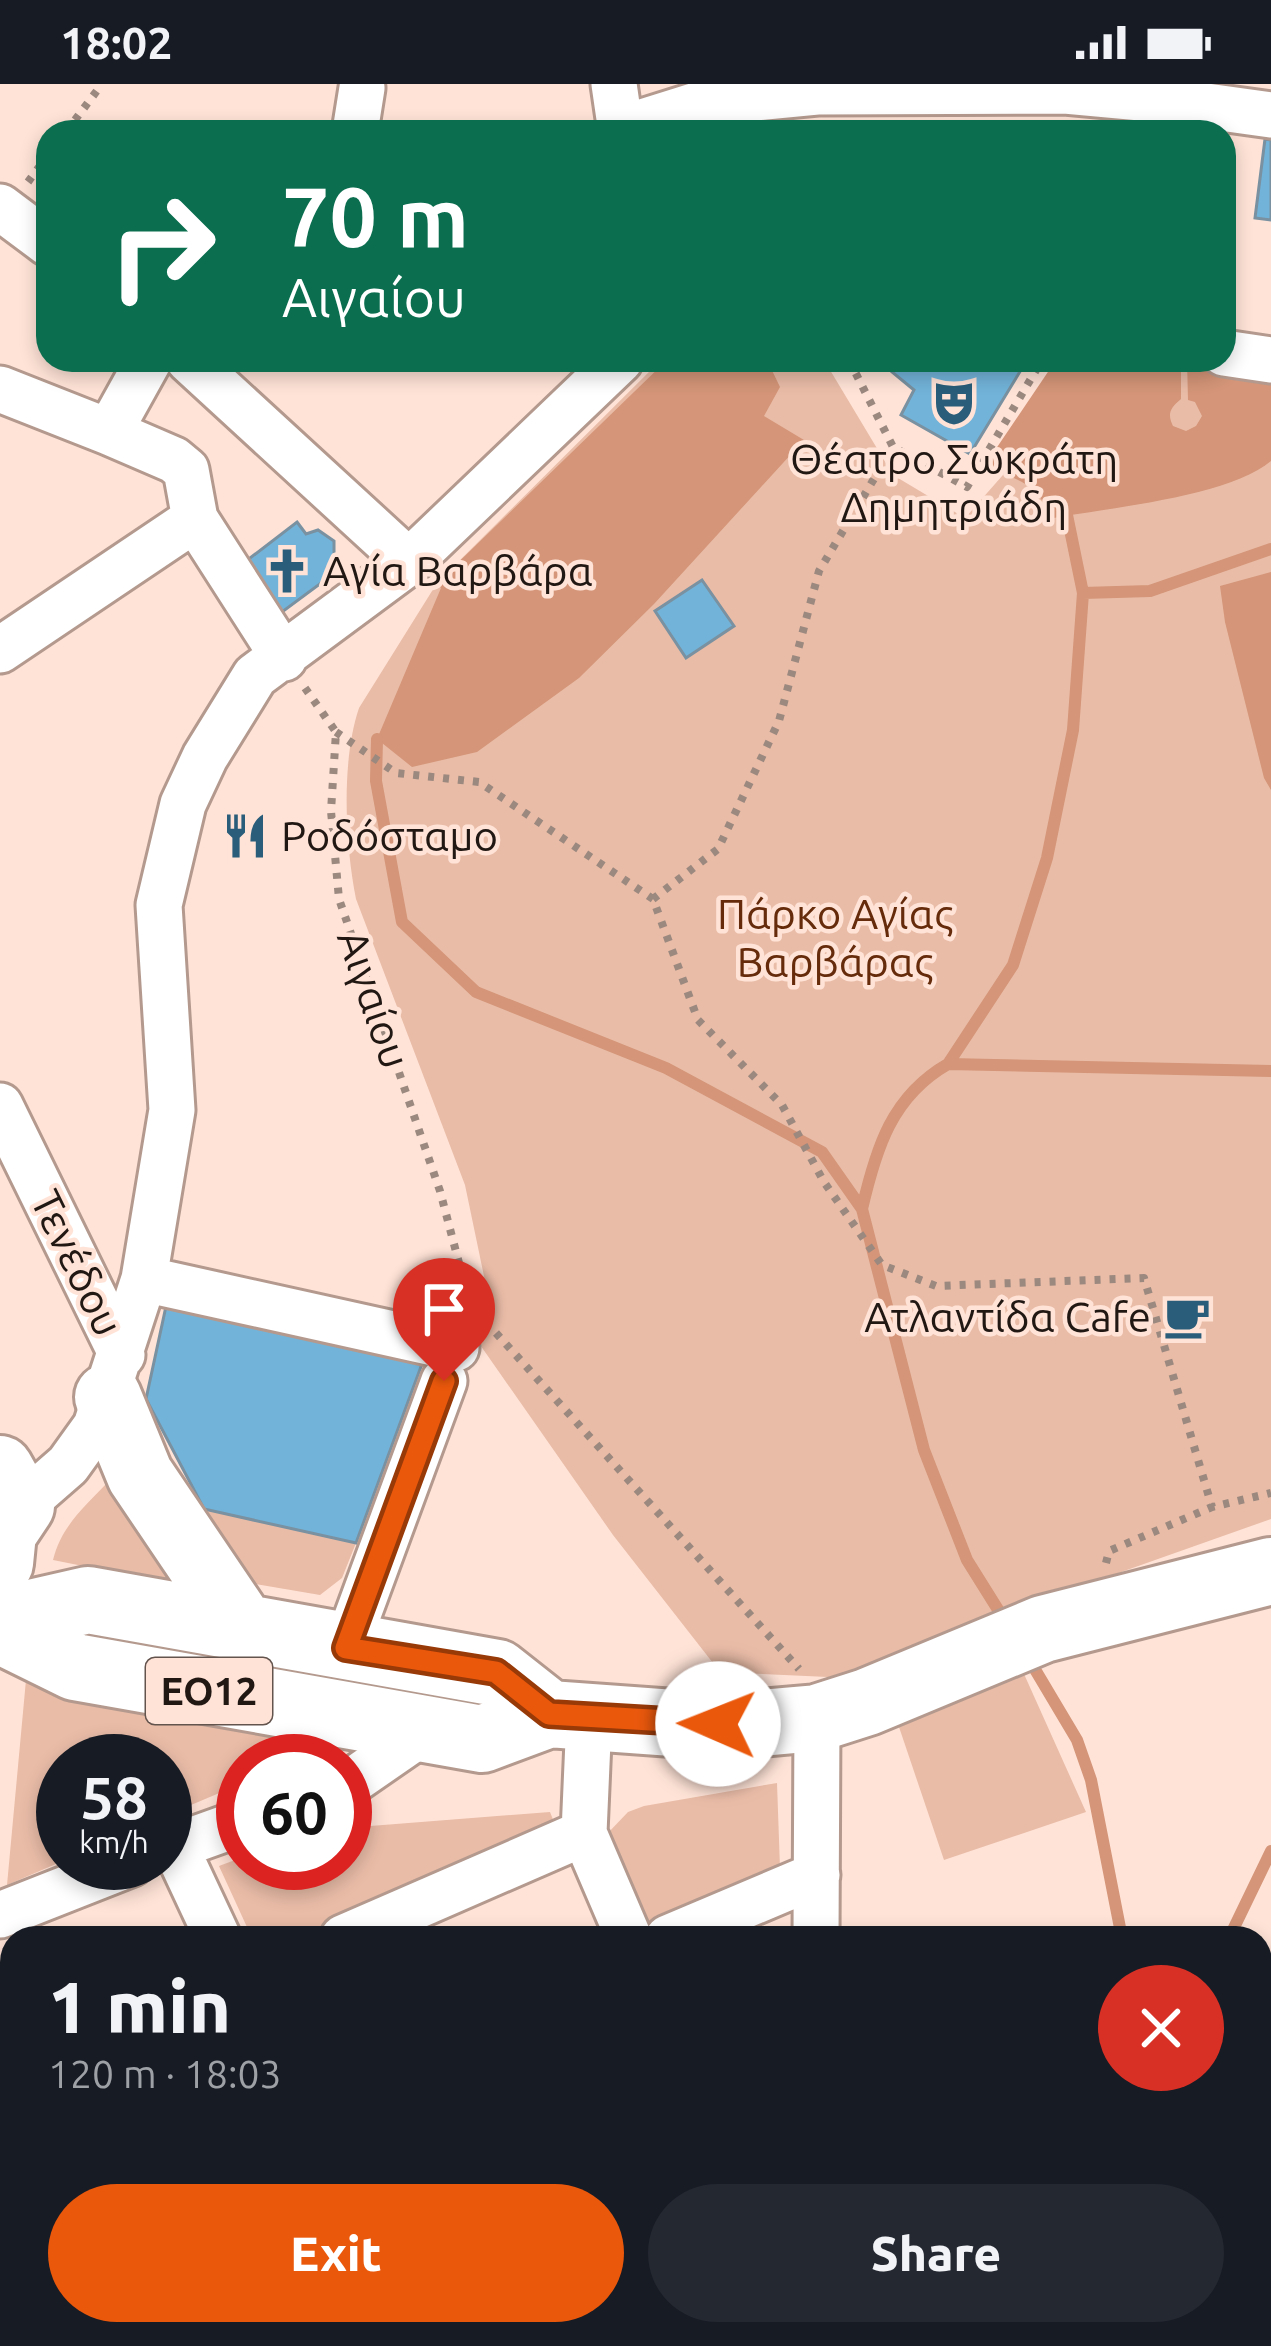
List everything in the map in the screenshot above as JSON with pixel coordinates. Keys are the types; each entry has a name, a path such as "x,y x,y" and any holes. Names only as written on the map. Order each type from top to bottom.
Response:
{"main road":[{"path":"115,1376 140,1475 244,1629"},
{"name":"ΕΟ12","path":"0,1630 75,1667 482,1739 569,1716 749,1724 817,1718 1022,1638 1271,1571"},
{"name":"ΕΟ12","path":"0,1620 88,1600 496,1672 569,1716"}],"street":[{"path":"614,84 619,120"},
{"path":"651,120 703,103 738,98 983,89 1094,112 1271,115"},
{"path":"0,208 36,234"},
{"path":"1236,355 1271,360"},
{"path":"109,432 142,372"},
{"path":"202,372 410,562"},
{"path":"7,1513 83,1448 115,1376 144,1279 172,1110 161,891 183,804 206,757 250,681 410,562 608,372"},
{"path":"0,389 174,460 185,470 195,519 284,658"},
{"path":"0,650 195,519"},
{"name":"Τενέδου","path":"0,1106 115,1376"},
{"path":"144,1279 450,1364 346,1648"},
{"path":"569,1716 584,1833 624,1926"},
{"path":"816,1926 817,1718"},
{"path":"372,1767 426,1730"},
{"path":"371,1926 584,1833"},
{"path":"696,1926 817,1875"},
{"path":"192,1889 212,1926"},
{"path":"0,1915 63,1890"}],"path":[{"path":"75,120 102,84"},
{"path":"855,372 893,447 967,487 1035,372"},
{"path":"653,899 718,849 779,722 819,571 893,447"},
{"path":"284,658 336,732 396,773 479,782 653,899 698,1020 782,1105 824,1182 883,1265 936,1286 1144,1278 1212,1507 1271,1492"},
{"name":"Αιγαίου","path":"336,732 331,811 339,899 440,1191 467,1300 450,1364"},
{"path":"467,1300 796,1663 817,1718"}],"green space":[{"name":"Πάρκο Αγίας Βαρβάρας","path":"1236,360 1271,360 1271,1519 1008,1612 850,1678 720,1672 613,1535 476,1339 485,1281 465,1185 356,899 347,828 353,729 359,708 437,583 649,372 831,372 893,475 965,518 1010,467 1073,372 1236,372"},
{"path":"107,1483 173,1584 53,1560 68,1527"},
{"path":"204,1509 356,1543 342,1578 320,1595 250,1583 233,1571"},
{"path":"27,1669 265,1734 216,1734 216,1794 192,1805 192,1734 36,1734 36,1873 7,1885"},
{"path":"1024,1674 1086,1812 944,1860 899,1727"},
{"path":"777,1783 780,1868 648,1926 635,1926 607,1834 628,1812"},
{"path":"550,1812 556,1827 326,1926 246,1926 230,1890 372,1890 372,1826"}],"shaded area":[{"path":"1236,365 1271,368 1271,461 1227,484 1048,519 1033,490 985,465 1048,372 1181,372 1181,399 1170,418 1173,426 1186,431 1202,416 1195,402 1188,400 1187,372 1236,372"},
{"path":"655,372 773,372 780,387 764,416 804,440 654,604 579,678 477,752 412,767 377,739 441,588 437,583"},
{"path":"1271,572 1271,790 1225,622 1220,586"}],"building":[{"path":"1265,139 1271,140 1271,220 1255,218"},
{"name":"Θέατρο Σωκράτη Δημητριάδη","path":"892,372 1020,372 970,454 901,415 914,390"},
{"name":"Αγία Βαρβάρα","path":"297,522 306,534 318,530 334,541 334,559 327,568 332,575 278,615 241,565"},
{"path":"702,580 734,626 686,658 655,611"},
{"path":"168,1297 426,1353 356,1543 204,1509 146,1399"}],"waterway":[{"path":"948,1064 1013,965 1047,858 1073,730 1083,593 1067,515"},
{"path":"1083,593 1150,591 1271,549"},
{"path":"377,739 376,781 402,922 476,992 666,1068 822,1152 862,1209 924,1450 967,1560 1007,1624"},
{"path":"862,1209 889,1126 913,1092 948,1064 1271,1071"},
{"path":"1027,1656 1077,1740 1091,1780 1120,1926"},
{"path":"1235,1926 1271,1851"}],"place":[{"name":"Θέατρο Σωκράτη Δημητριάδη","path":"954,403"},
{"name":"Αγία Βαρβάρα","path":"287,571"},
{"name":"Ροδόσταμο","path":"245,836"},
{"name":"Ατλαντίδα Cafe","path":"1187,1317"}],"route":[{"path":"444,1381 346,1648 496,1672 549,1714 718,1724"}]}
